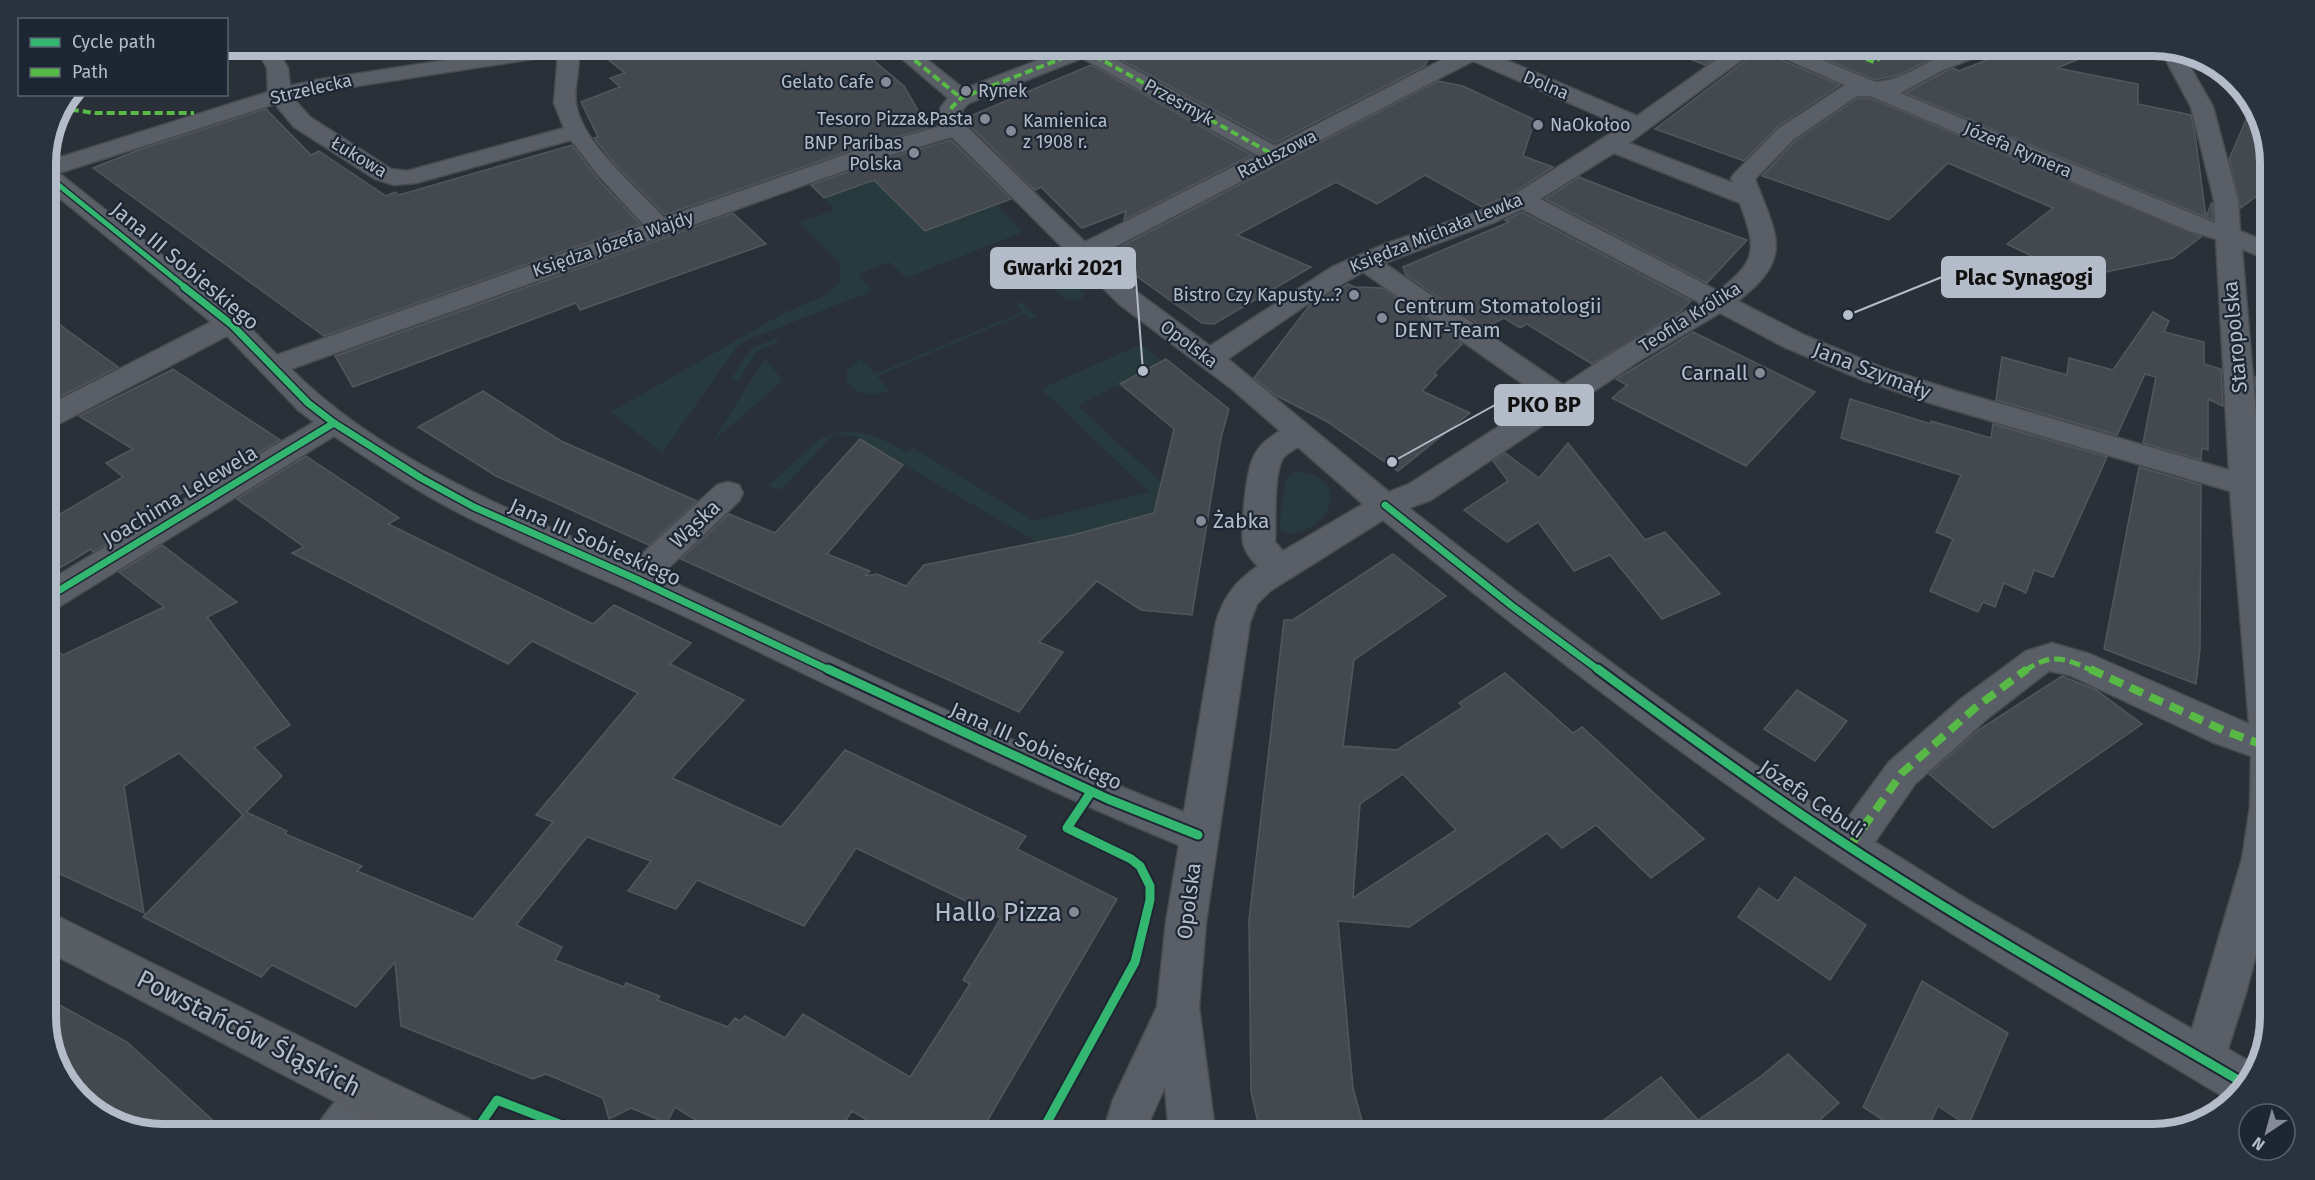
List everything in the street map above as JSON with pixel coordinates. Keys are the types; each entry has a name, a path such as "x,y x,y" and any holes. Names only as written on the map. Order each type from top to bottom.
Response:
{"street":[{"path":"272,56 281,80 279,95"},
{"name":"Strzelecka","path":"56,168 102,150 279,95 336,82 507,56"},
{"path":"572,56 563,90 566,111 576,132 659,228"},
{"path":"909,56 961,98"},
{"path":"953,125 952,107 961,98 1067,56"},
{"name":"Przesmyk","path":"1105,56 1274,155"},
{"name":"Ratuszowa","path":"1081,253 1119,236 1274,155 1450,56"},
{"name":"Dolna","path":"1478,56 1639,125"},
{"name":"Księdza Michała Lewka","path":"1210,359 1297,299 1364,261 1486,217 1523,200 1612,144 1735,56"},
{"name":"Józefa Rymera","path":"1794,56 2198,225 2259,248"},
{"name":"Teofila Królika","path":"1384,505 1420,492 1562,398 1720,302 1746,282 1762,260 1765,248 1743,178 1786,134 1852,90 1894,88 1936,66 1961,56"},
{"name":"Staropolska","path":"2175,58 2202,107 2226,200 2226,234 2260,644"},
{"name":"Łukowa","path":"279,95 302,122 383,174 394,178 408,178 576,132"},
{"name":"Księdza Józefa Wajdy","path":"272,366 953,125"},
{"name":"Opolska","path":"953,125 1128,298 1210,359 1384,505 1245,592 1235,608 1198,835 1186,922 1178,1007 1191,1124"},
{"path":"1612,144 1750,198"},
{"name":"Jana III Sobieskiego","path":"56,181 230,323 308,403 334,423 421,478 474,507 636,579 988,745 1108,799 1198,835"},
{"name":"Jana Szymały","path":"1523,200 1794,341 1873,374 1943,398 2245,485"},
{"path":"1364,261 1562,398"},
{"path":"56,413 230,323"},
{"name":"Joachima Lelewela","path":"56,592 334,423"},
{"path":"1280,568 1261,549 1259,542 1263,475 1270,452 1280,443 1298,433"},
{"name":"Wąska","path":"636,579 728,493"},
{"name":"Józefa Cebuli","path":"1384,505 1512,606 1693,740 1850,846 1954,913 2239,1080"},
{"path":"1850,846 1902,773 1975,708 2038,661 2052,657 2078,663 2225,732 2260,744"},
{"name":"Staropolska","path":"2203,1059 2224,996 2260,867"},
{"name":"Powstańców Śląskich","path":"56,935 373,1097 431,1124"},
{"name":"Opolska","path":"1127,1124 1178,1007"},
{"path":"347,1124 373,1097"}],"green space":[{"path":"1890,56 1922,56 1872,78 1875,65"},
{"path":"874,180 925,231 996,205 1023,232 906,278 890,262 859,274 872,291 745,341 735,349 662,453 611,412 784,313 822,297 835,288 840,281 840,264 799,222 834,210 824,198"},
{"path":"1038,247 1084,295 1082,298 1074,301 1063,298 1016,256"},
{"path":"1018,303 1023,303 1037,318 1030,319 1024,314 877,376 890,391 866,394 855,390 846,381 847,371 861,359 875,374 1022,312 1017,306"},
{"path":"776,338 779,342 757,351 739,380 731,379 751,349"},
{"path":"1141,344 1162,361 1078,406 1161,482 1182,505 1073,535 1037,542 860,439 862,438 838,434 831,437 780,490 768,486 818,440 841,432 852,432 874,436 906,452 913,448 1034,521 1149,492 1041,389"},
{"path":"765,358 783,381 713,441"},
{"path":"1299,472 1315,476 1325,484 1330,493 1329,504 1325,514 1316,523 1290,534 1281,531 1279,527 1286,479 1291,473"}],"building":[{"path":"604,56 868,56 904,86 928,128 857,148 665,215 614,163 594,138 598,137 581,102 620,87 610,78 625,73"},
{"path":"1114,56 1429,56 1425,66 1275,143"},
{"path":"1682,56 1718,56 1705,65"},
{"path":"1751,56 1773,56 1840,85 1777,127 1744,161 1655,129"},
{"path":"1818,56 1915,56 1929,60 1899,75 1875,80"},
{"path":"1996,56 2087,56 2057,68 2138,84 2138,104 2191,115 2206,217 2212,202 2213,220 1905,93 1953,68 1959,71"},
{"path":"1091,65 1252,155 1124,220 1126,211 1082,228 1041,187 1035,190 963,119"},
{"path":"1438,81 1463,86 1535,120 1523,156 1553,167 1513,193 1482,207 1425,175 1377,204 1336,182 1237,235 1311,267 1214,324 1202,323 1115,261 1118,248"},
{"path":"1858,98 1870,98 2201,237 2173,258 2077,278 2007,244 2053,208 1948,163 1889,220 1762,176 1795,141"},
{"path":"266,109 311,155 319,151 386,196 395,192 399,195 572,145 597,178 640,224 324,336 93,168 141,149"},
{"path":"2248,115 2254,128 2259,155 2259,194 2241,208 2229,159"},
{"path":"951,140 1011,199 925,231 874,180 824,198 811,185 875,162"},
{"path":"1579,177 1747,240 1707,283 1545,199"},
{"path":"1522,212 1691,301 1681,311 1592,364 1527,324 1520,328 1504,318 1484,328 1406,275 1403,267 1509,222 1505,220"},
{"path":"733,213 766,244 580,310 576,303 353,387 335,356"},
{"path":"1348,284 1355,287 1383,288 1462,344 1434,373 1437,375 1422,391 1470,413 1398,471 1326,421 1275,395 1254,378 1309,306"},
{"path":"2153,312 2169,321 2164,332 2204,342 2204,364 2221,369 2223,406 2208,399 2208,450 2202,448 2201,460 2143,443 2156,377 2145,374 2117,435 1996,400 2002,357 2067,375 2069,358 2113,370"},
{"path":"56,322 118,367 56,399"},
{"path":"1693,332 1815,392 1746,466 1612,398 1627,385 1616,379"},
{"path":"1166,359 1229,409 1221,438 1192,615 1141,610 1097,581 1039,642 1063,652 1019,712 681,559 729,514 775,533 860,439 903,465 827,554 870,571 865,576 877,574 906,586 924,565 1073,535 1154,513 1174,429 1120,384"},
{"path":"173,369 280,440 211,481 207,478 132,523 136,526 93,552 91,549 56,570 56,517 123,477 106,463 133,449 79,416"},
{"path":"2255,377 2259,378 2259,422"},
{"path":"483,391 561,441 697,501 649,545 496,476 418,427"},
{"path":"1850,399 1931,424 1931,421 1991,438 1993,424 2107,457 2053,577 2034,570 2026,593 2004,583 1995,607 1983,602 1978,612 1930,591 1953,539 1936,532 1961,475 1841,438"},
{"path":"1568,443 1645,540 1665,532 1720,594 1662,619 1610,555 1574,571 1538,522 1507,542 1464,510 1508,481 1493,461 1505,453 1539,478"},
{"path":"306,456 399,518 388,524 593,624 614,605 691,643 670,664 744,700 672,778 781,827 845,750 1026,836 1017,849 1117,899 985,1124 874,1124 852,1111 843,1124 702,1124 675,1107 667,1123 631,1108 609,1119 603,1098 546,1074 533,1079 401,1026 395,962 356,1007 272,965 261,977 143,917 243,815 179,753 124,786 144,913 56,872 56,650 63,655 164,607 119,572 162,545 237,602 207,617 290,725 254,747 282,776 246,812 287,831 285,834 362,866 357,871 473,919 553,822 536,815 638,693 532,641 508,664 292,553 304,547 237,499","holes":["587,837 651,861 628,891 676,909 697,880 804,926 856,848 1001,918 963,980 970,984 910,1077 803,1014 785,1038 745,1016 740,1021 735,1018 728,1027 657,1000 660,996 626,983 624,987 555,960 562,947 516,925"]},
{"path":"2139,467 2201,485 2200,649 2196,684 2104,649"},
{"path":"1393,554 1446,596 1354,660 1343,746 1397,750 1463,707 1459,703 1505,673 1573,733 1582,727 1704,839 1651,878 1596,825 1562,848 1547,833 1409,927 1338,921 1353,1088 1363,1124 1258,1124 1251,1092 1249,920 1284,620 1293,620","holes":["1403,774 1456,830 1353,898 1360,804"]},
{"path":"2062,676 2096,690 2142,724 1993,828 1929,774 1977,731"},
{"path":"1797,690 1847,721 1815,761 1764,729"},
{"path":"1795,877 1866,925 1830,980 1738,917 1759,888 1778,901"},
{"path":"1922,981 2008,1033 1969,1124 1965,1124 1938,1106 1930,1124 1889,1124 1863,1107"},
{"path":"56,1003 127,1042 217,1124 148,1124 121,1116 92,1098 74,1077 61,1052 56,1025"},
{"path":"1788,1054 1839,1103 1815,1124 1599,1124 1661,1077 1698,1120 1760,1077"}],"marked path":[{"path":"909,56 961,98"},
{"path":"949,121 952,107 961,98 1068,56"},
{"path":"1095,56 1274,155"},
{"path":"1859,56 1874,62 1884,56"},
{"path":"70,109 95,113 194,113"},
{"path":"1850,846 1902,773 1975,708 2038,661 2052,657 2078,664 2225,731 2260,744"}],"cycle path":[{"path":"56,183 232,325 308,403 334,423 421,478 474,507 636,579 988,745 1108,799 1198,835"},
{"path":"56,592 334,423"},
{"path":"1385,505 1512,606 1693,740 1825,831 1954,913 2239,1080"},
{"path":"1046,1124 1135,962 1150,900 1150,886 1140,866 1131,859 1067,828 1091,792"},
{"path":"481,1124 497,1100 559,1124"}],"place":[{"name":"Gelato Cafe","path":"886,82"},
{"name":"Rynek","path":"966,91"},
{"name":"Tesoro Pizza&Pasta","path":"985,119"},
{"name":"NaOkołoo","path":"1538,125"},
{"name":"Kamienica z 1908 r.","path":"1011,131"},
{"name":"BNP Paribas Polska","path":"914,153"},
{"name":"Bistro Czy Kapusty…?","path":"1354,295"},
{"name":"Plac Synagogi","path":"1848,315"},
{"name":"Centrum Stomatologii DENT-Team","path":"1382,318"},
{"name":"Gwarki 2021","path":"1143,371"},
{"name":"Carnall","path":"1760,373"},
{"name":"PKO BP","path":"1392,462"},
{"name":"Żabka","path":"1201,521"},
{"name":"Hallo Pizza","path":"1074,912"}]}
